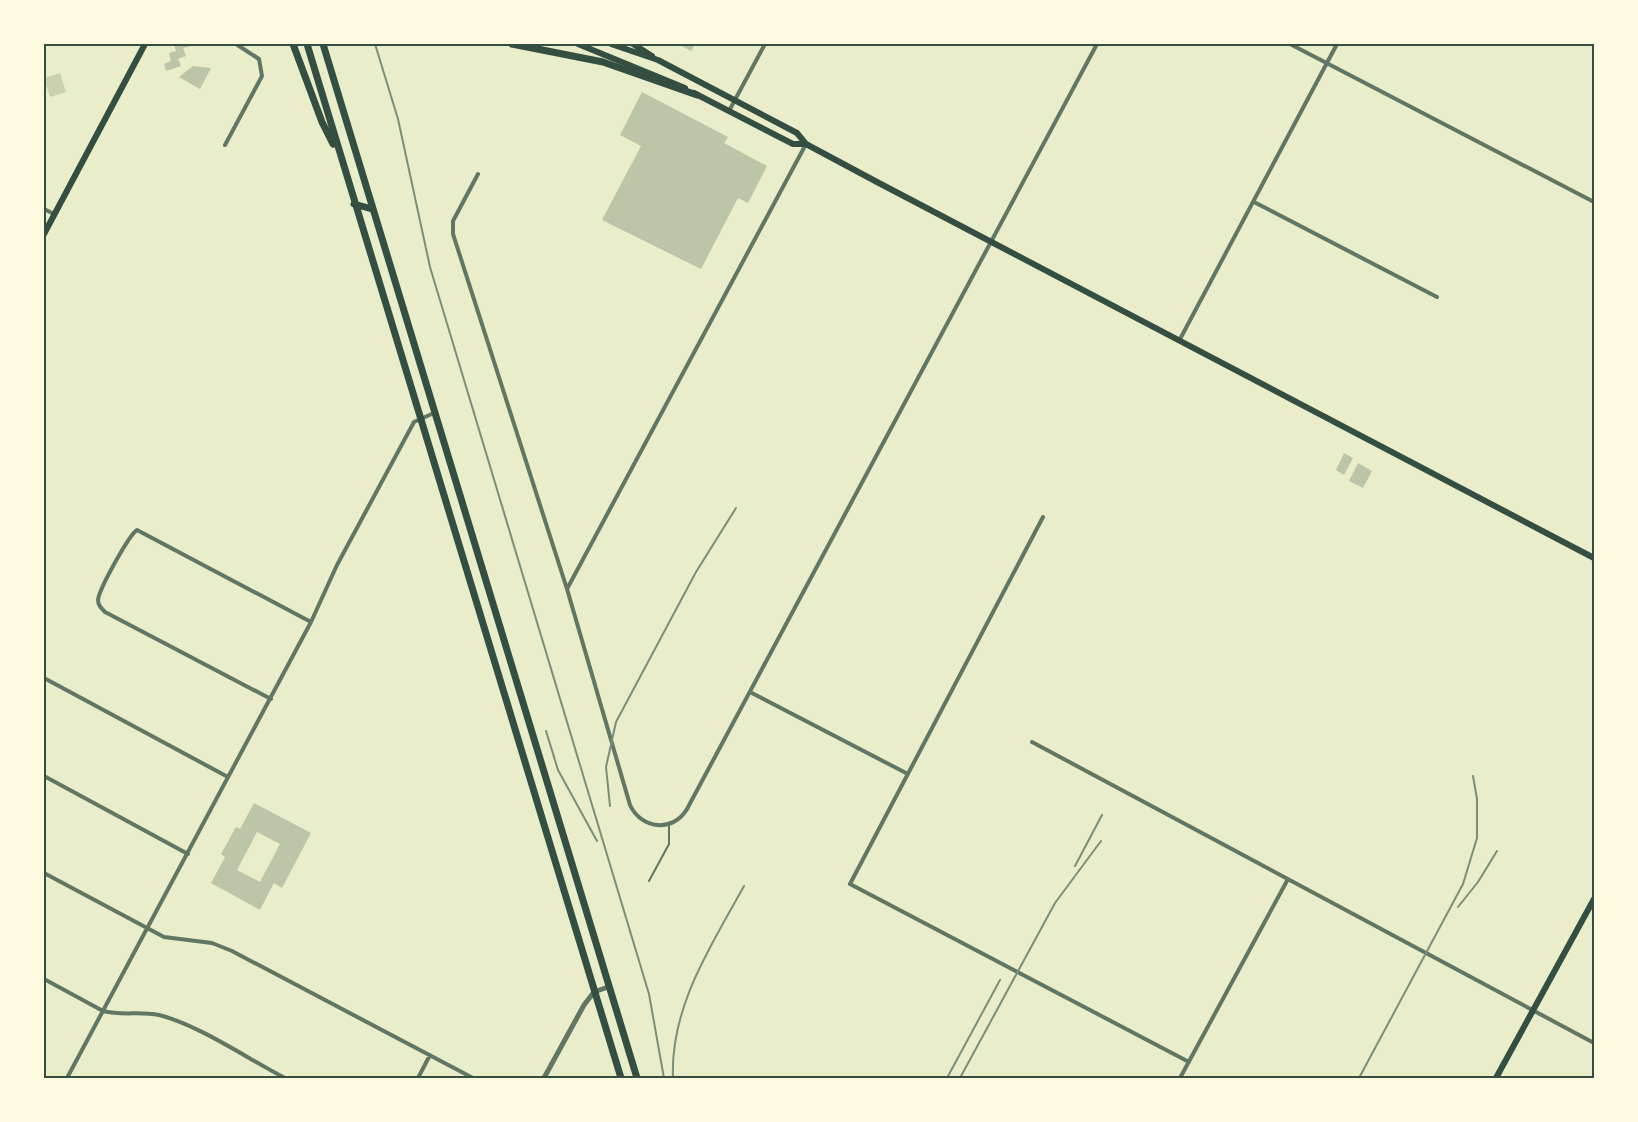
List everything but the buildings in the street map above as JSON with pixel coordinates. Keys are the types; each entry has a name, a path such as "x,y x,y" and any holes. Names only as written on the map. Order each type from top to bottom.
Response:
{"highway":[{"path":"293,44 322,122 341,158"},
{"path":"307,44 621,1078"},
{"path":"322,44 637,1078"},
{"path":"512,44 603,62 697,95"},
{"path":"354,204 372,209"},
{"path":"506,699 520,696"}],"main road":[{"path":"44,234 145,44"},
{"path":"578,44 645,70 793,144 806,144"},
{"path":"611,44 658,60"},
{"path":"633,44 658,60 797,133 806,144 1594,558"},
{"path":"1496,1078 1594,898"}],"street":[{"path":"225,145 262,76 261,65 254,53 236,44"},
{"path":"729,111 765,44"},
{"path":"478,174 453,221 453,234 567,590 630,805 637,817 647,823 669,825 679,820 750,692 1097,44"},
{"path":"1290,44 1594,202"},
{"path":"1179,341 1337,44"},
{"path":"567,590 806,144"},
{"path":"1254,202 1437,297"},
{"path":"44,209 54,214"},
{"path":"74,1078 68,1077 271,699 311,622 337,565 414,422 434,413"},
{"path":"1043,517 849,884 1189,1062"},
{"path":"271,699 105,612 99,604 99,595 131,536 137,530 311,622"},
{"path":"44,678 228,777"},
{"path":"750,692 906,773"},
{"path":"1032,742 1594,1043"},
{"path":"44,776 188,854"},
{"path":"44,873 147,929 171,939 193,939 222,946 473,1078"},
{"path":"1180,1078 1288,879"},
{"path":"44,980 103,1011 114,1014 144,1013 169,1018 285,1078"},
{"path":"544,1078 584,1005 594,992 608,987"},
{"path":"418,1078 430,1055"}],"lane":[{"path":"650,881 669,844 669,825"}],"green space":[{"path":"60,73 66,92 50,97 44,78"}],"railway":[{"path":"375,44 398,119 430,267 649,994 664,1078"},
{"path":"610,806 606,767 616,722 696,572 736,508"},
{"path":"546,731 558,770 597,841"},
{"path":"1359,1078 1463,884 1477,838 1477,799 1473,776"},
{"path":"1075,866 1102,815"},
{"path":"960,1078 1055,903 1101,841"},
{"path":"1458,907 1478,882 1497,851"},
{"path":"673,1078 678,1026 685,1002 706,954 744,886"},
{"path":"947,1078 1000,980"}]}
